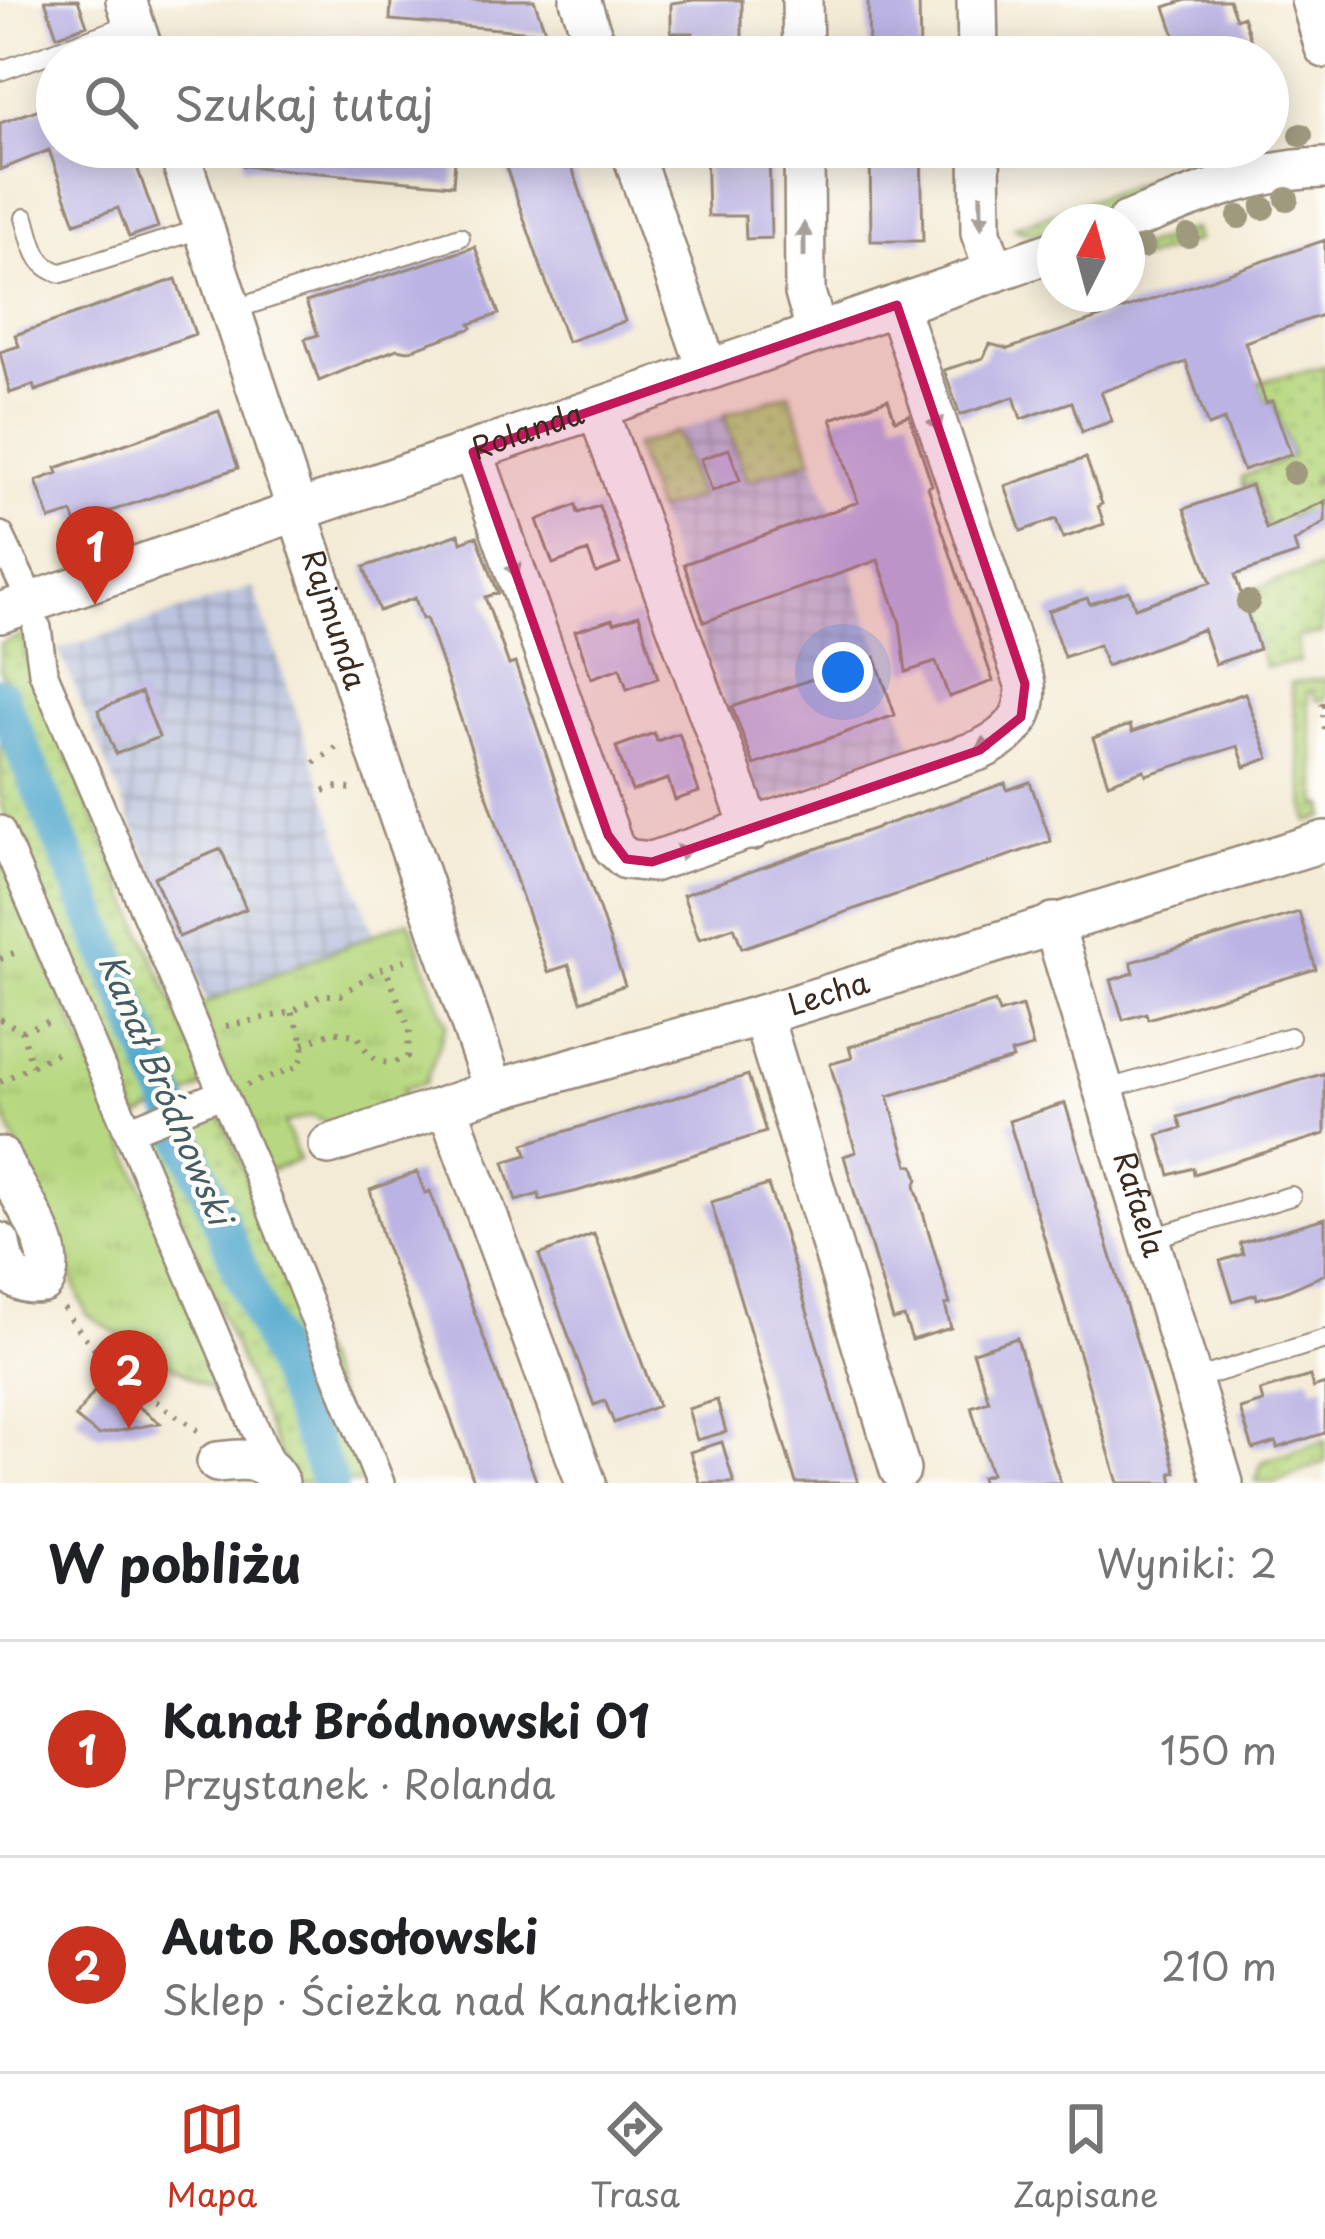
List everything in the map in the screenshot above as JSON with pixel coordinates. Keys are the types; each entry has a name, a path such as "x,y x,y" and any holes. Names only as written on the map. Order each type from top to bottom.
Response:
{"street":[{"path":"580,0 592,36"},
{"path":"802,0 803,36"},
{"path":"977,0 978,36"},
{"path":"1311,0 1325,48"},
{"name":"Rajmunda","path":"184,168 494,1090"},
{"path":"638,168 708,370"},
{"path":"804,168 805,293 817,332"},
{"path":"980,168 981,233 995,272"},
{"path":"1145,216 1239,182 1288,170 1325,168"},
{"name":"Rolanda","path":"19,608 298,508 1037,257"},
{"path":"473,452 614,848 639,863 752,830 980,750 1012,730 1027,700 897,305"},
{"path":"597,410 752,830"},
{"path":"0,536 43,672 195,1029 214,1096 274,1216 380,1483"},
{"path":"0,830 88,1037 138,1127 277,1478"},
{"name":"Lecha","path":"329,1145 494,1090 762,1015 1325,841"},
{"name":"Rafaela","path":"1053,923 1223,1483"},
{"path":"762,1015 900,1470"},
{"path":"138,1127 214,1096"},
{"path":"447,1106 586,1483"},
{"path":"3,1165 47,1254 48,1276 34,1286 14,1277 2,1260 3,1165"},
{"path":"210,1448 258,1461 277,1478"}],"lane":[{"path":"105,36 135,26"},
{"path":"0,71 36,59"},
{"path":"25,218 38,258 52,272 62,273 204,227"},
{"path":"232,310 460,237"},
{"path":"1104,1090 1290,1037"},
{"path":"1149,1239 1292,1196"},
{"path":"1192,1380 1325,1339"}],"path":[{"path":"1325,705 1325,729"},
{"path":"314,763 333,753 344,733"},
{"path":"195,1029 253,1023 292,1012 321,995 351,992 402,959 420,958"},
{"path":"303,1044 343,1031 358,1036 375,1061 407,1057 410,1030 385,967"},
{"path":"214,1096 297,1067 303,1044 292,1012"},
{"path":"0,1019 22,1031 32,1066"},
{"path":"0,1082 88,1037"},
{"path":"57,1297 83,1339 116,1372 210,1448"}],"highlighted area":[{"path":"897,305 1025,684 1021,717 980,750 652,862 626,859 608,835 473,452"}],"shaded area":[{"path":"724,415 747,481 813,459 913,749 760,803 656,511 698,497 677,432"},
{"path":"253,587 373,933 207,1002 59,650"}],"green space":[{"path":"1146,180 1150,187 1146,195 1124,204 1079,204"},
{"path":"1037,219 1037,232 1014,227"},
{"path":"1194,229 1198,240 1145,258 1145,245"},
{"path":"1325,366 1325,475 1312,484 1325,481 1325,524 1309,530 1304,515 1297,513 1271,536 1253,484 1243,486 1242,477 1292,456 1273,401 1266,403 1258,382"},
{"path":"789,393 813,459 747,481 724,415"},
{"path":"677,432 698,498 656,511 634,446"},
{"path":"1320,568 1324,571 1321,634 1297,637 1299,662 1265,667 1243,600 1255,596 1253,589"},
{"path":"26,634 25,657 208,1085 182,1098 0,669 0,643"},
{"path":"1325,679 1325,700 1316,700 1312,691 1307,692 1319,806 1325,806 1325,817 1308,822 1291,683"},
{"path":"0,730 161,1107 138,1118 0,803"},
{"path":"0,855 123,1137 224,1397 87,1315 0,1104"},
{"path":"409,920 447,1024 425,1083 403,1089 406,1100 342,1122 328,1123 311,1116 284,1123 299,1160 264,1173 198,1006"},
{"path":"218,1108 372,1483 342,1483 210,1166 192,1120"},
{"path":"170,1128 318,1483 291,1483 147,1137"},
{"path":"1325,1441 1325,1462 1275,1483 1256,1481 1262,1462"}],"building":[{"path":"45,0 78,0 87,25 57,36"},
{"path":"391,0 534,0 546,33 390,20"},
{"path":"742,0 742,36 671,33 671,3"},
{"path":"868,0 919,0 920,36 869,36"},
{"path":"1186,0 1229,0 1236,19 1243,16 1249,36 1175,36 1165,7"},
{"path":"36,110 36,155 0,170 0,123"},
{"path":"55,168 137,168 158,227 129,237 118,208 75,223"},
{"path":"265,168 454,168 453,185"},
{"path":"506,168 572,168 625,321 567,342"},
{"path":"707,168 769,168 771,238 746,239 745,216 708,216"},
{"path":"870,168 921,168 923,241 871,241"},
{"path":"1325,240 1325,314 1245,342 1266,403 1272,401 1291,454 1243,470 1224,420 1208,426 1186,362 1101,392 1112,421 1082,432 1072,402 1021,419 1014,397 960,415 944,370 983,358 990,344 1008,349 1116,312 1145,312 1145,302"},
{"path":"475,247 499,314 470,324 472,328 408,351 397,349 319,381 305,339 318,335 306,302"},
{"path":"176,279 195,334 35,391 33,385 10,393 0,352 19,346 15,335"},
{"path":"888,399 895,420 909,415 993,681 949,697 936,662 906,672 900,623 878,560 704,622 684,564 858,502 831,419"},
{"path":"219,411 238,468 76,523 72,513 50,520 36,481 58,473 56,468"},
{"path":"729,449 740,480 712,491 701,459"},
{"path":"1086,458 1104,524 1063,538 1056,519 1021,531 1005,486"},
{"path":"1251,485 1266,529 1325,501 1325,522 1294,542 1298,554 1235,575 1259,649 1215,664 1203,629 1106,666 1099,645 1064,657 1048,611 1129,591 1135,608 1211,582 1184,509"},
{"path":"576,505 578,513 599,506 620,564 596,573 588,551 553,564 537,520"},
{"path":"459,534 461,542 477,536 498,593 485,597 509,665 515,663 625,985 581,1001 569,965 548,972 426,618 422,619 415,598 379,611 364,567"},
{"path":"639,615 658,678 627,689 620,668 591,678 575,631"},
{"path":"875,657 895,715 754,765 732,707"},
{"path":"141,692 159,737 116,754 98,710"},
{"path":"1245,693 1269,758 1245,767 1238,746 1108,783 1093,738 1130,725 1132,732"},
{"path":"654,733 657,741 679,733 699,792 675,800 668,779 632,791 616,747"},
{"path":"1030,782 1051,841 742,948 734,927 699,939 683,895 1005,783 1007,790"},
{"path":"221,849 246,909 179,937 154,877"},
{"path":"1299,912 1316,969 1148,1019 1146,1013 1123,1020 1111,980 1134,973 1131,962"},
{"path":"995,1002 999,1013 1022,1006 1033,1047 1011,1053 1013,1059 888,1096 908,1165 914,1166 918,1179 915,1186 950,1304 945,1305 951,1328 912,1340 904,1317 893,1320 851,1181 844,1156 856,1152 830,1064 852,1058 849,1047"},
{"path":"1325,1073 1325,1134 1194,1174 1193,1168 1170,1175 1158,1135 1182,1128 1178,1117"},
{"path":"748,1075 766,1132 578,1191 516,1201 504,1162 527,1155 524,1144"},
{"path":"1065,1103 1176,1472 1171,1473 1173,1483 1118,1483 1009,1121"},
{"path":"417,1172 425,1193 430,1191 537,1483 475,1483 383,1238 370,1190"},
{"path":"768,1185 858,1483 796,1483 711,1202"},
{"path":"1325,1218 1325,1274 1282,1293 1233,1301 1220,1261 1243,1254 1240,1243"},
{"path":"594,1234 658,1406 614,1423 605,1401 594,1405 539,1255"},
{"path":"1017,1338 1061,1483 982,1483 981,1477 991,1474 971,1407 989,1401 973,1352"},
{"path":"1310,1376 1313,1388 1325,1384 1325,1433 1277,1448 1276,1442 1253,1449 1240,1409 1263,1402 1260,1391"},
{"path":"103,1380 160,1423 98,1435 75,1417"},
{"path":"717,1400 726,1432 697,1440 688,1409"},
{"path":"722,1442 734,1483 700,1483 690,1452"}],"waterway":[{"name":"Kanał Bródnowski","path":"0,695 330,1483"}],"place":[{"name":"Kanał Bródnowski 01","path":"95,605"},
{"name":"Auto Rosołowski","path":"129,1429"}]}
